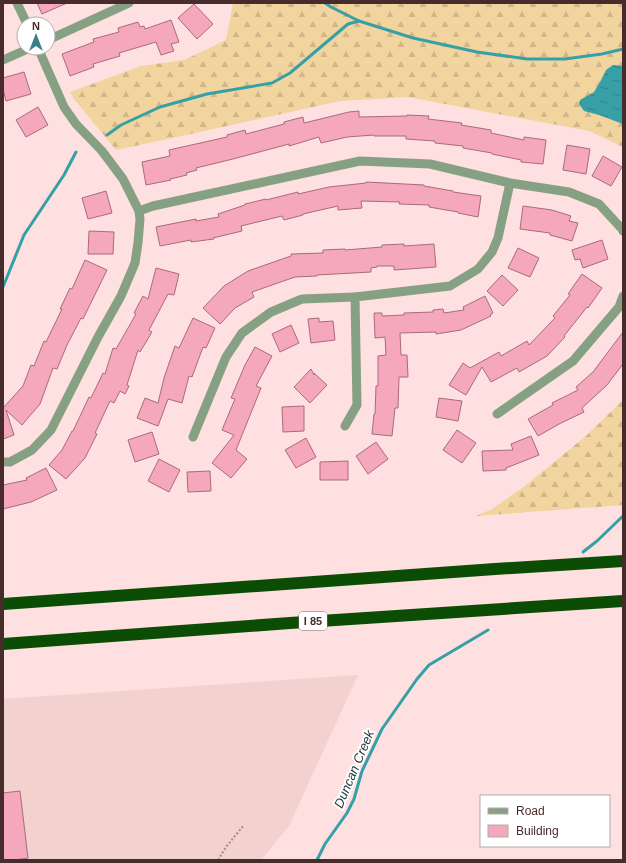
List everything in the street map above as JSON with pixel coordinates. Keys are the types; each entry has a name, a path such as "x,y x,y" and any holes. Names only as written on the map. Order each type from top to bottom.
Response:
{"highway":[{"path":"3,604 623,561"},
{"name":"I 85","path":"3,644 623,600"}],"street":[{"path":"17,3 23,16"},
{"path":"56,36 129,3"},
{"path":"3,60 16,54"},
{"path":"3,462 10,462 32,450 51,430 98,337 121,296 134,263 138,243 140,219 139,211 124,179 102,151 76,124 64,107 42,56"},
{"path":"139,211 153,206 360,161 430,164 510,183 569,192 599,204 623,231"},
{"path":"192,437 226,357 242,333 271,312 302,299 355,296 450,286 478,270 492,252 498,238 510,183"},
{"path":"345,426 357,405 355,296"},
{"path":"497,414 573,361 618,307 623,296"}],"path":[{"path":"218,860 226,846 244,825"}],"shaded area":[{"path":"358,675 289,826 261,860 3,860 3,699"}],"green space":[{"path":"233,3 623,3 623,147 589,131 408,97 340,101 116,150 74,99 70,92 141,66 184,60 226,40"},
{"path":"623,400 623,505 476,516 492,509 525,486 587,435"}],"water":[{"path":"613,65 623,66 623,124 584,111 579,104 580,100 594,92 606,70"}],"building":[{"path":"37,3 67,3 42,14"},
{"path":"194,4 213,24 197,39 178,18"},
{"path":"171,20 179,42 171,44 174,51 161,55 156,42 119,53 120,56 93,64 94,67 70,76 62,54 94,42 93,39 119,32 118,28 138,22 140,27 144,26 145,29"},
{"path":"24,72 31,94 6,101 3,89 3,78"},
{"path":"38,107 48,125 26,137 16,120"},
{"path":"359,111 359,117 407,115 429,116 428,119 462,123 461,125 491,130 491,133 524,140 524,137 546,140 543,164 521,162 521,160 492,153 463,148 463,146 435,143 435,141 406,139 406,136 374,135 347,137 321,143 319,137 289,146 289,144 196,168 197,170 186,173 187,175 146,185 142,162 170,156 169,150 227,137 227,135 245,130 246,134 284,124 284,122 303,117 304,123"},
{"path":"567,145 590,149 586,174 563,170"},
{"path":"603,156 622,167 611,186 592,176"},
{"path":"366,182 424,185 453,192 481,196 478,217 429,207 429,205 399,204 400,202 361,201 362,208 338,210 338,206 284,220 282,216 241,226 242,231 213,238 214,239 191,242 191,240 160,246 156,227 196,219 196,221 219,217 218,214 245,204 298,192 298,194 329,187"},
{"path":"106,191 112,213 88,219 82,198"},
{"path":"523,206 552,210 571,216 569,221 578,223 572,241 550,235 550,233 520,229"},
{"path":"89,231 114,232 113,254 88,254"},
{"path":"602,240 608,259 583,268 580,259 575,260 572,250"},
{"path":"404,244 404,246 434,244 436,267 394,270 394,266 377,266 371,268 371,272 295,277 252,292 254,297 235,308 220,324 203,308 224,286 248,271 291,256 291,254 323,253 323,250 345,250 382,247 382,245"},
{"path":"518,248 539,258 530,277 508,268"},
{"path":"85,260 107,270 83,319 81,318 67,345 57,369 53,368 40,404 22,425 6,410 14,435 3,439 3,408 23,386 31,365 34,366 44,341 46,342 62,309 60,309 70,288 72,289"},
{"path":"156,268 179,274 174,295 168,294 149,330 152,332 140,352 138,350 127,385 129,386 125,394 120,391 114,403 110,401 95,433 97,434 85,458 66,479 49,465 62,450 89,397 91,398 103,373 105,374 113,348 116,349 136,314 134,313 143,296 148,299"},
{"path":"582,274 602,288 588,308 587,307 564,336 565,337 547,356 519,372 517,368 491,382 482,367 466,395 449,385 463,363 470,368 499,352 501,356 527,341 529,345 555,318 553,316 570,295 568,294"},
{"path":"502,275 518,290 503,306 487,291"},
{"path":"485,296 493,313 490,315 491,316 461,330 436,334 436,332 400,333 401,355 407,355 408,377 399,377 398,408 395,408 392,436 372,434 375,414 376,386 378,386 378,356 386,355 385,337 375,338 374,313 382,313 382,316 404,315 404,313 433,312 433,310 443,309 444,313 464,310 463,307"},
{"path":"193,318 215,328 206,348 203,347 192,377 189,376 182,403 168,399 158,426 137,418 145,398 158,403 164,378 175,346 179,348"},
{"path":"319,318 319,322 333,321 335,340 311,343 308,319"},
{"path":"291,325 299,343 280,352 272,334"},
{"path":"623,332 623,364 607,385 582,408 584,412 538,436 528,419 553,405 552,403 578,390 576,387 593,372"},
{"path":"255,347 272,356 256,386 261,388 236,450 247,459 231,478 212,463 234,435 222,430 235,399 231,398 245,365"},
{"path":"311,369 314,375 314,373 327,385 310,403 294,387"},
{"path":"439,398 462,401 458,421 436,417"},
{"path":"304,406 304,431 283,432 282,407"},
{"path":"457,430 476,443 462,463 443,450"},
{"path":"152,432 159,454 135,462 128,440"},
{"path":"531,436 539,455 506,468 506,470 483,471 482,451 513,450 511,444"},
{"path":"306,438 316,457 296,468 285,450"},
{"path":"376,442 388,459 368,474 356,456"},
{"path":"159,459 180,470 169,492 148,481"},
{"path":"348,461 348,480 320,480 320,462"},
{"path":"46,468 57,490 31,502 3,509 3,485 27,480 26,478"},
{"path":"210,471 211,491 188,492 187,472"},
{"path":"20,791 28,858 3,860 3,793"}],"waterway":[{"path":"325,3 359,21 413,38 477,52 527,59 565,59 602,54 623,49"},
{"path":"107,135 121,125 160,107 207,94 272,83 290,73 348,24 359,21"},
{"path":"3,287 24,235 64,175 76,152"},
{"name":"Duncan Creek","path":"583,552 623,516"},
{"name":"Duncan Creek","path":"317,860 325,844 347,813 354,799 362,771 382,729 417,679 429,665 488,630"}]}
